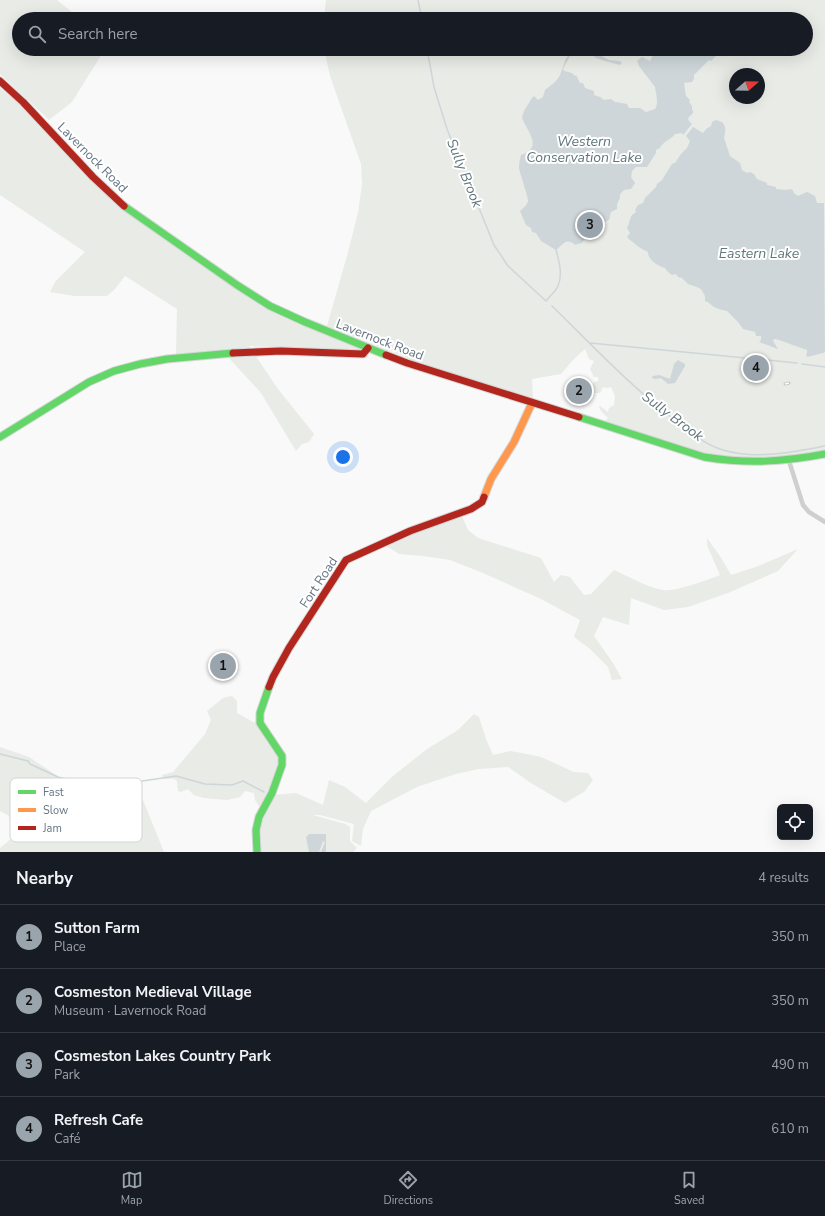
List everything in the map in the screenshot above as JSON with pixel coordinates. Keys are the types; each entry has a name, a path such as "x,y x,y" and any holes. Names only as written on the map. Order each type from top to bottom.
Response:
{"street":[{"name":"Lavernock Road","path":"0,81 23,102 93,177 119,202 246,291 270,306 298,319 368,348 431,371 704,457 740,463 759,463 789,461 825,454"},
{"path":"0,437 88,382 128,366 177,358 227,353 271,351 363,354 368,348"},
{"name":"Fort Road","path":"257,852 256,830 259,817 272,793 282,765 282,756 260,723 260,713 273,677 289,648 346,560 410,531 471,509 482,502 491,479 514,442 532,403"},
{"path":"789,461 803,505 810,512 825,522"}],"shaded area":[{"path":"0,0 57,0 72,12 12,12 12,56 101,56 72,102 49,120 0,74"},
{"path":"326,0 825,0 825,452 759,460 712,456 604,422 608,418 599,407 600,406 608,412 609,408 614,405 615,396 611,387 603,387 600,393 593,393 593,385 594,382 598,381 598,377 593,377 590,369 594,361 589,359 585,349 561,374 532,379 533,400 408,360 408,358 327,326 358,213 362,184 361,164 330,76 326,56 813,56 813,12 325,12"},
{"path":"0,88 19,103 95,184 181,249 267,308 334,338 361,348 362,351 249,346 278,389 314,434 309,442 302,444 296,451 261,393 228,357 174,360 176,354 177,309 125,276 115,289 107,296 74,296 50,292 55,282 85,252 0,195"},
{"path":"461,514 468,530 478,538 541,558 554,582 561,575 570,577 584,595 591,594 614,570 644,584 663,590 683,587 720,575 707,545 707,538 731,575 756,567 798,549 778,571 728,593 688,607 664,610 631,598 629,625 603,617 594,636 622,679 612,680 608,667 590,649 574,637 580,620 541,599 450,560 399,554 385,545 412,531"},
{"path":"232,696 237,701 237,713 255,723 256,714 261,700 257,724 267,742 280,758 280,764 272,787 261,809 255,800 254,793 245,791 240,797 227,800 204,798 194,795 188,789 181,792 178,791 177,781 174,779 163,779 162,775 173,772 205,734 211,720 207,711 223,698"},
{"path":"474,714 479,717 493,755 510,751 541,757 574,772 588,773 593,780 584,792 565,803 531,783 508,767 479,769 456,774 417,787 371,811 363,829 361,846 352,841 354,824 320,815 313,815 345,824 350,827 350,841 357,848 353,852 259,852 258,844 260,830 273,795 296,793 323,805 329,780 345,787 366,803 393,776 427,749 458,730"},
{"path":"0,747 29,757 59,777 67,778 10,778 10,823 9,816 0,811"},
{"path":"142,798 164,852 0,852 0,848 10,840 10,842 142,842"}],"water":[{"name":"Western Conservation Lake","path":"570,56 563,69 564,71 572,73 575,76 576,75 580,83 583,83 585,88 594,91 594,95 604,100 611,99 615,102 627,104 629,108 640,108 646,112 655,109 657,98 655,87 639,66 637,61 642,57 650,61 652,56 716,56 711,61 709,60 694,75 692,82 684,83 686,96 690,100 689,102 692,106 693,113 688,118 692,124 683,135 682,133 675,134 656,150 656,153 647,167 636,167 632,171 631,177 635,183 631,189 624,190 620,194 617,209 611,212 609,220 594,224 589,236 585,238 582,243 575,245 567,242 556,250 541,241 536,233 532,232 531,228 526,225 520,211 526,206 528,201 519,168 521,155 528,152 532,148 533,144 522,118 524,111 534,96 538,100 543,97 545,90 559,77 567,58"},
{"name":"Western Conservation Lake","path":"594,56 602,56 609,60 620,61 622,63 620,65"},
{"name":"Eastern Lake","path":"716,120 724,124 724,138 730,156 740,163 742,170 747,173 750,172 754,174 757,179 767,183 767,185 776,187 776,189 792,189 798,196 807,192 815,196 817,203 824,203 825,352 823,353 807,357 807,350 776,339 773,341 778,349 759,342 761,340 761,336 756,336 755,332 743,329 727,311 716,308 705,301 705,296 701,289 688,284 676,274 672,275 665,268 652,260 648,255 648,252 637,246 627,237 630,233 627,228 631,216 636,212 635,210 638,205 643,203 645,198 662,180 672,164 675,163 687,148 690,141 686,136 693,127 703,133 711,126 712,122"},
{"path":"678,360 685,364 685,366 675,383 668,384 661,378 652,378 653,376 659,375 670,379 674,364"},
{"path":"309,834 326,834 326,852 321,852 325,842 323,841 319,852 309,852 306,837"}],"waterway":[{"name":"Sully Brook","path":"418,0 421,12"},
{"name":"Sully Brook","path":"428,56 434,87 447,129 494,245 508,266 546,301 556,290 560,277 560,268 556,250"},
{"name":"Sully Brook","path":"552,306 649,399 693,434 712,446 736,453 761,455 787,453 825,446"},
{"path":"590,343 797,363"},
{"path":"802,364 825,367"},
{"path":"0,754 28,761 30,764 62,778"},
{"path":"142,781 176,776 205,784 232,785 243,781 264,792"}],"railway":[{"path":"785,384 789,383"}],"traffic: fast":[{"path":"124,206 237,285 270,306 386,355"},
{"path":"0,437 89,382 114,371 167,359 233,353"},
{"path":"579,417 704,457 735,461 765,461 794,459 825,454"},
{"path":"257,852 256,830 259,817 272,793 282,765 282,756 260,723 260,713 269,687"}],"traffic: slow":[{"path":"484,497 491,479 514,442 532,403"}],"traffic: jam":[{"path":"0,81 23,102 93,177 124,206"},
{"path":"233,353 281,351 363,354 368,348"},
{"path":"386,355 579,417"},
{"path":"269,687 289,648 346,560 410,531 471,509 482,502 484,497"}],"place":[{"name":"Cosmeston Lakes Country Park","path":"590,225"},
{"name":"Refresh Cafe","path":"756,368"},
{"name":"Cosmeston Medieval Village","path":"579,391"},
{"name":"Sutton Farm","path":"223,666"}]}
